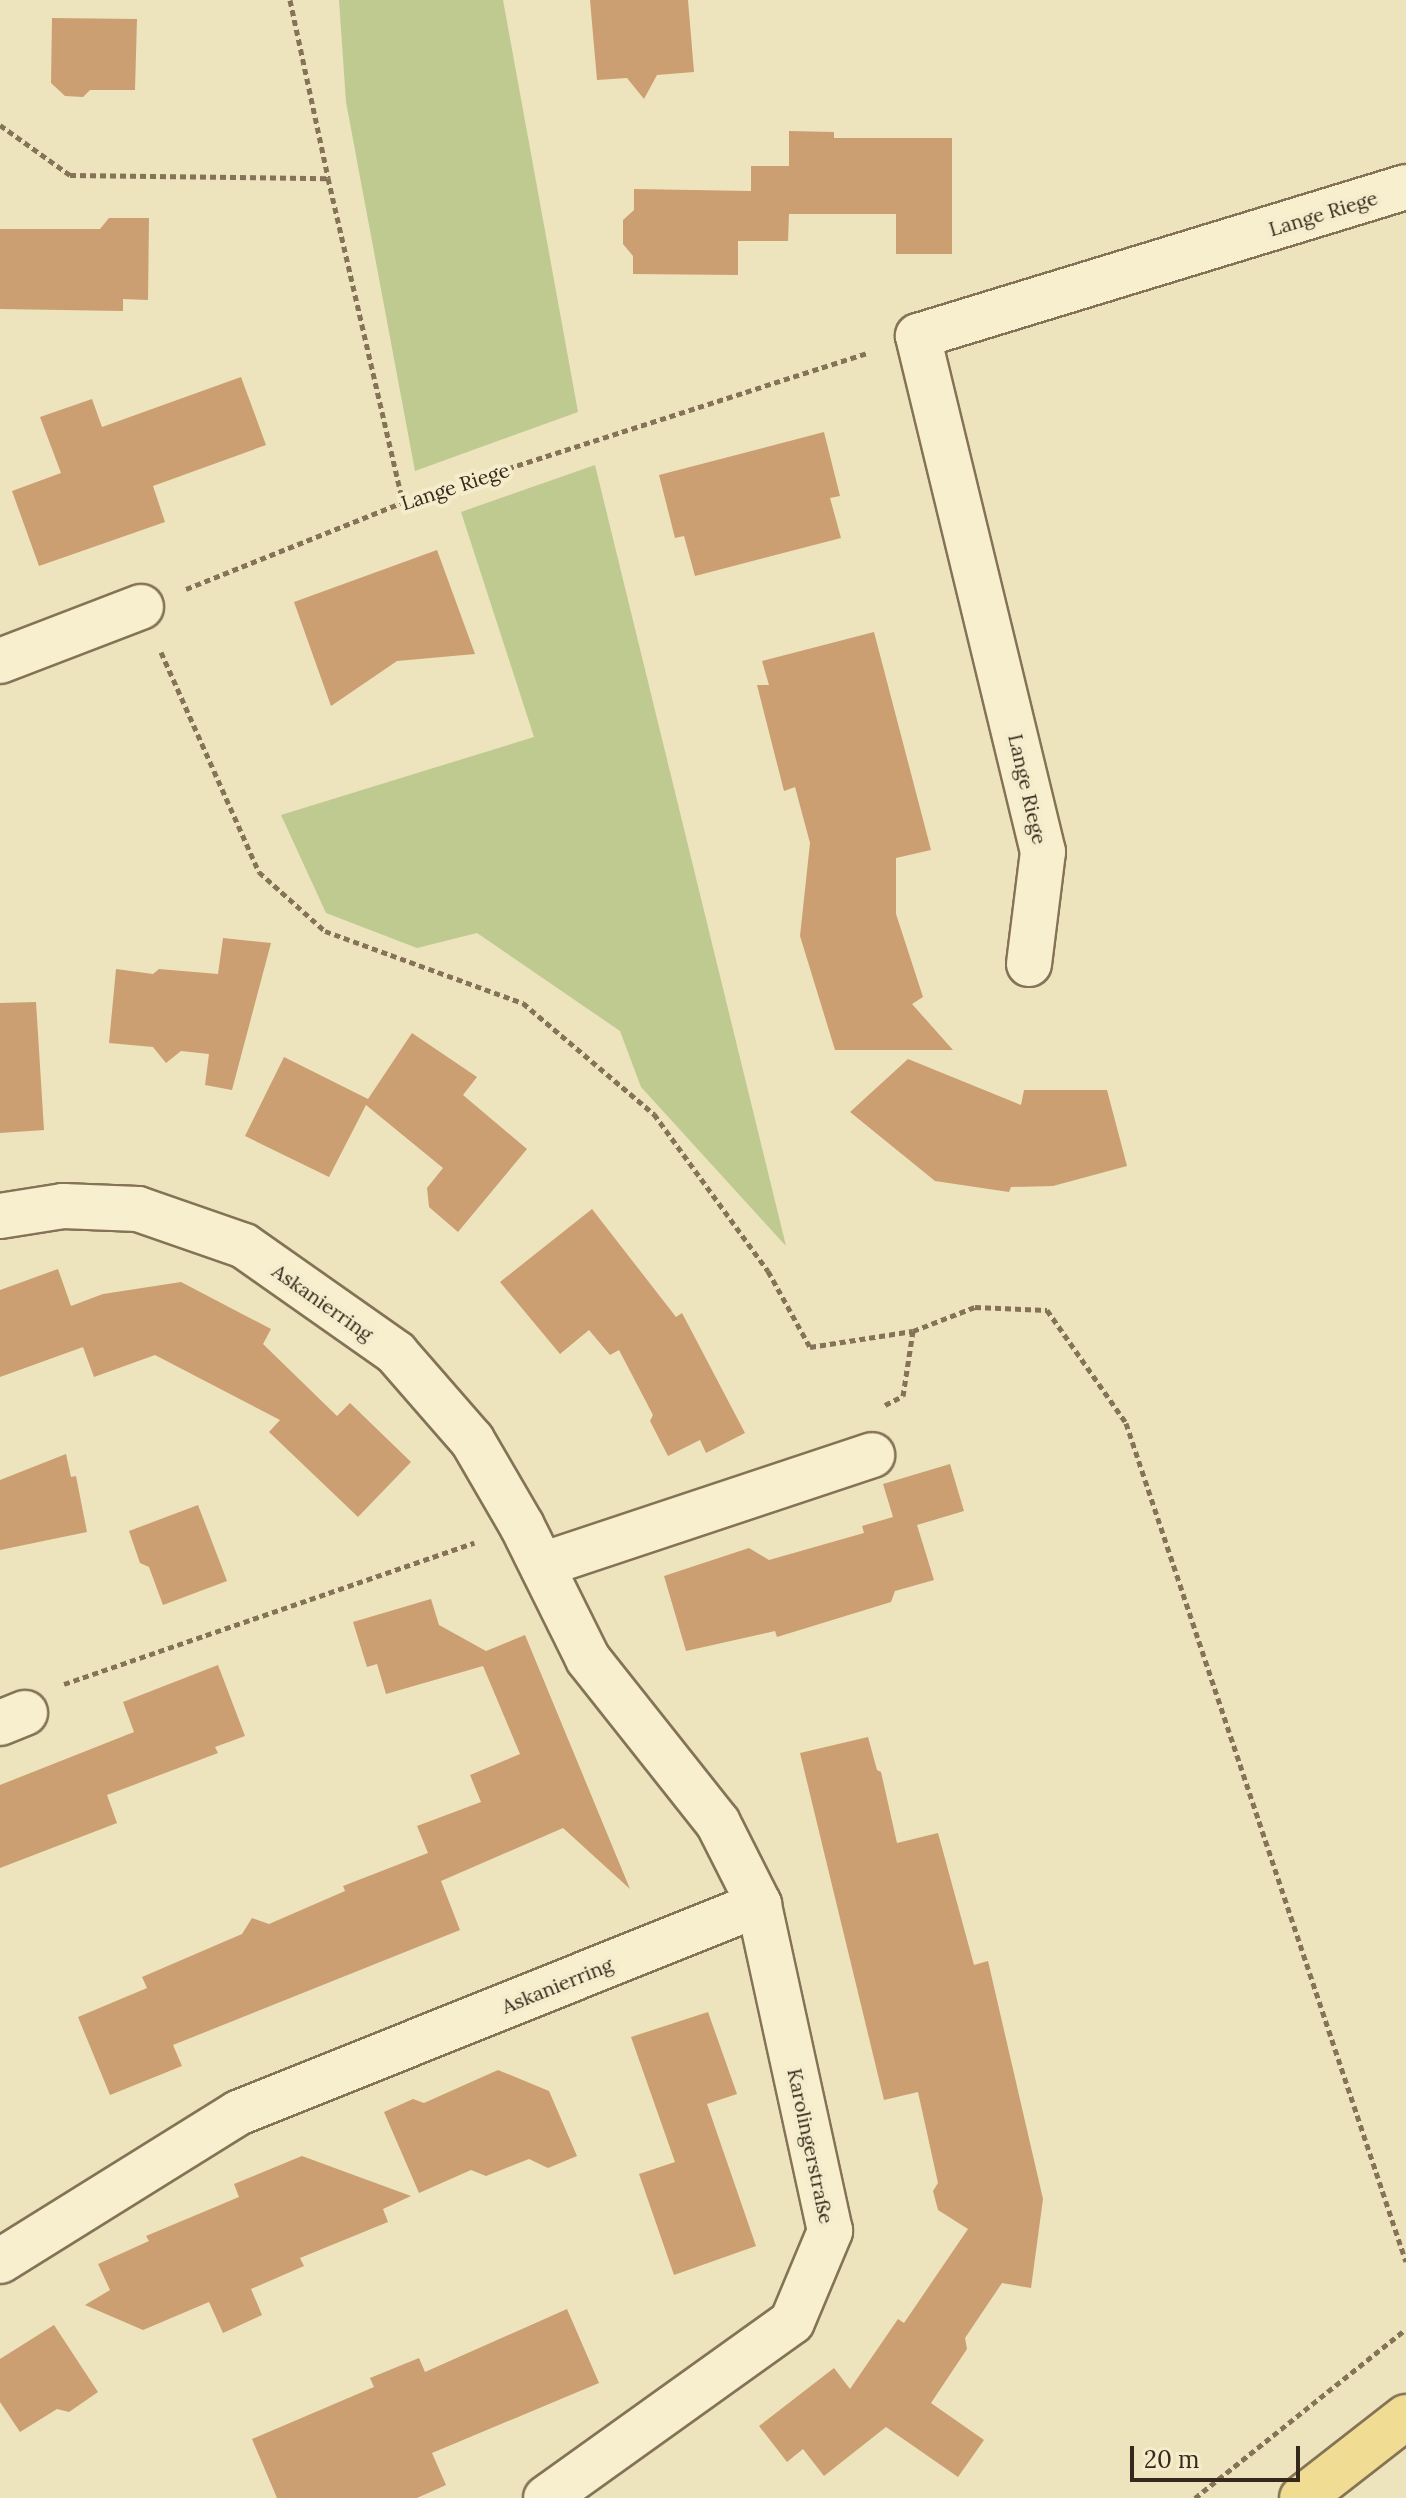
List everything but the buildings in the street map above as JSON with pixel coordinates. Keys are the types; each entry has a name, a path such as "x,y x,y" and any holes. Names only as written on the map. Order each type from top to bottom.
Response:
{"main road":[{"path":"1302,2498 1406,2417"}],"street":[{"name":"Lange Riege","path":"1029,964 1043,852 918,336 1406,187"},
{"path":"0,661 141,607"},
{"name":"Askanierring","path":"0,1216 63,1206 138,1209 244,1246 396,1353 472,1440 522,1526 588,1659 718,1823 759,1904 238,2113 0,2261"},
{"path":"542,1565 872,1455"},
{"name":"Karolingerstraße","path":"546,2498 792,2322 830,2231 759,1904"}],"path":[{"path":"290,0 403,502"},
{"path":"0,125 70,175 328,178"},
{"name":"Lange Riege","path":"141,607 403,502 918,336"},
{"path":"141,607 259,872 325,931 523,1003 654,1114 768,1271 810,1347 913,1331 975,1307 1047,1310 1126,1423 1406,2262"},
{"path":"872,1455 859,1419 903,1396 913,1331"},
{"path":"13,1718 70,1679 522,1526"},
{"path":"1195,2498 1406,2329"}],"green space":[{"path":"339,0 503,0 578,412 415,471 346,102"},
{"path":"595,465 786,1246 641,1087 620,1031 477,933 417,948 326,913 281,815 534,737 461,512"}]}
